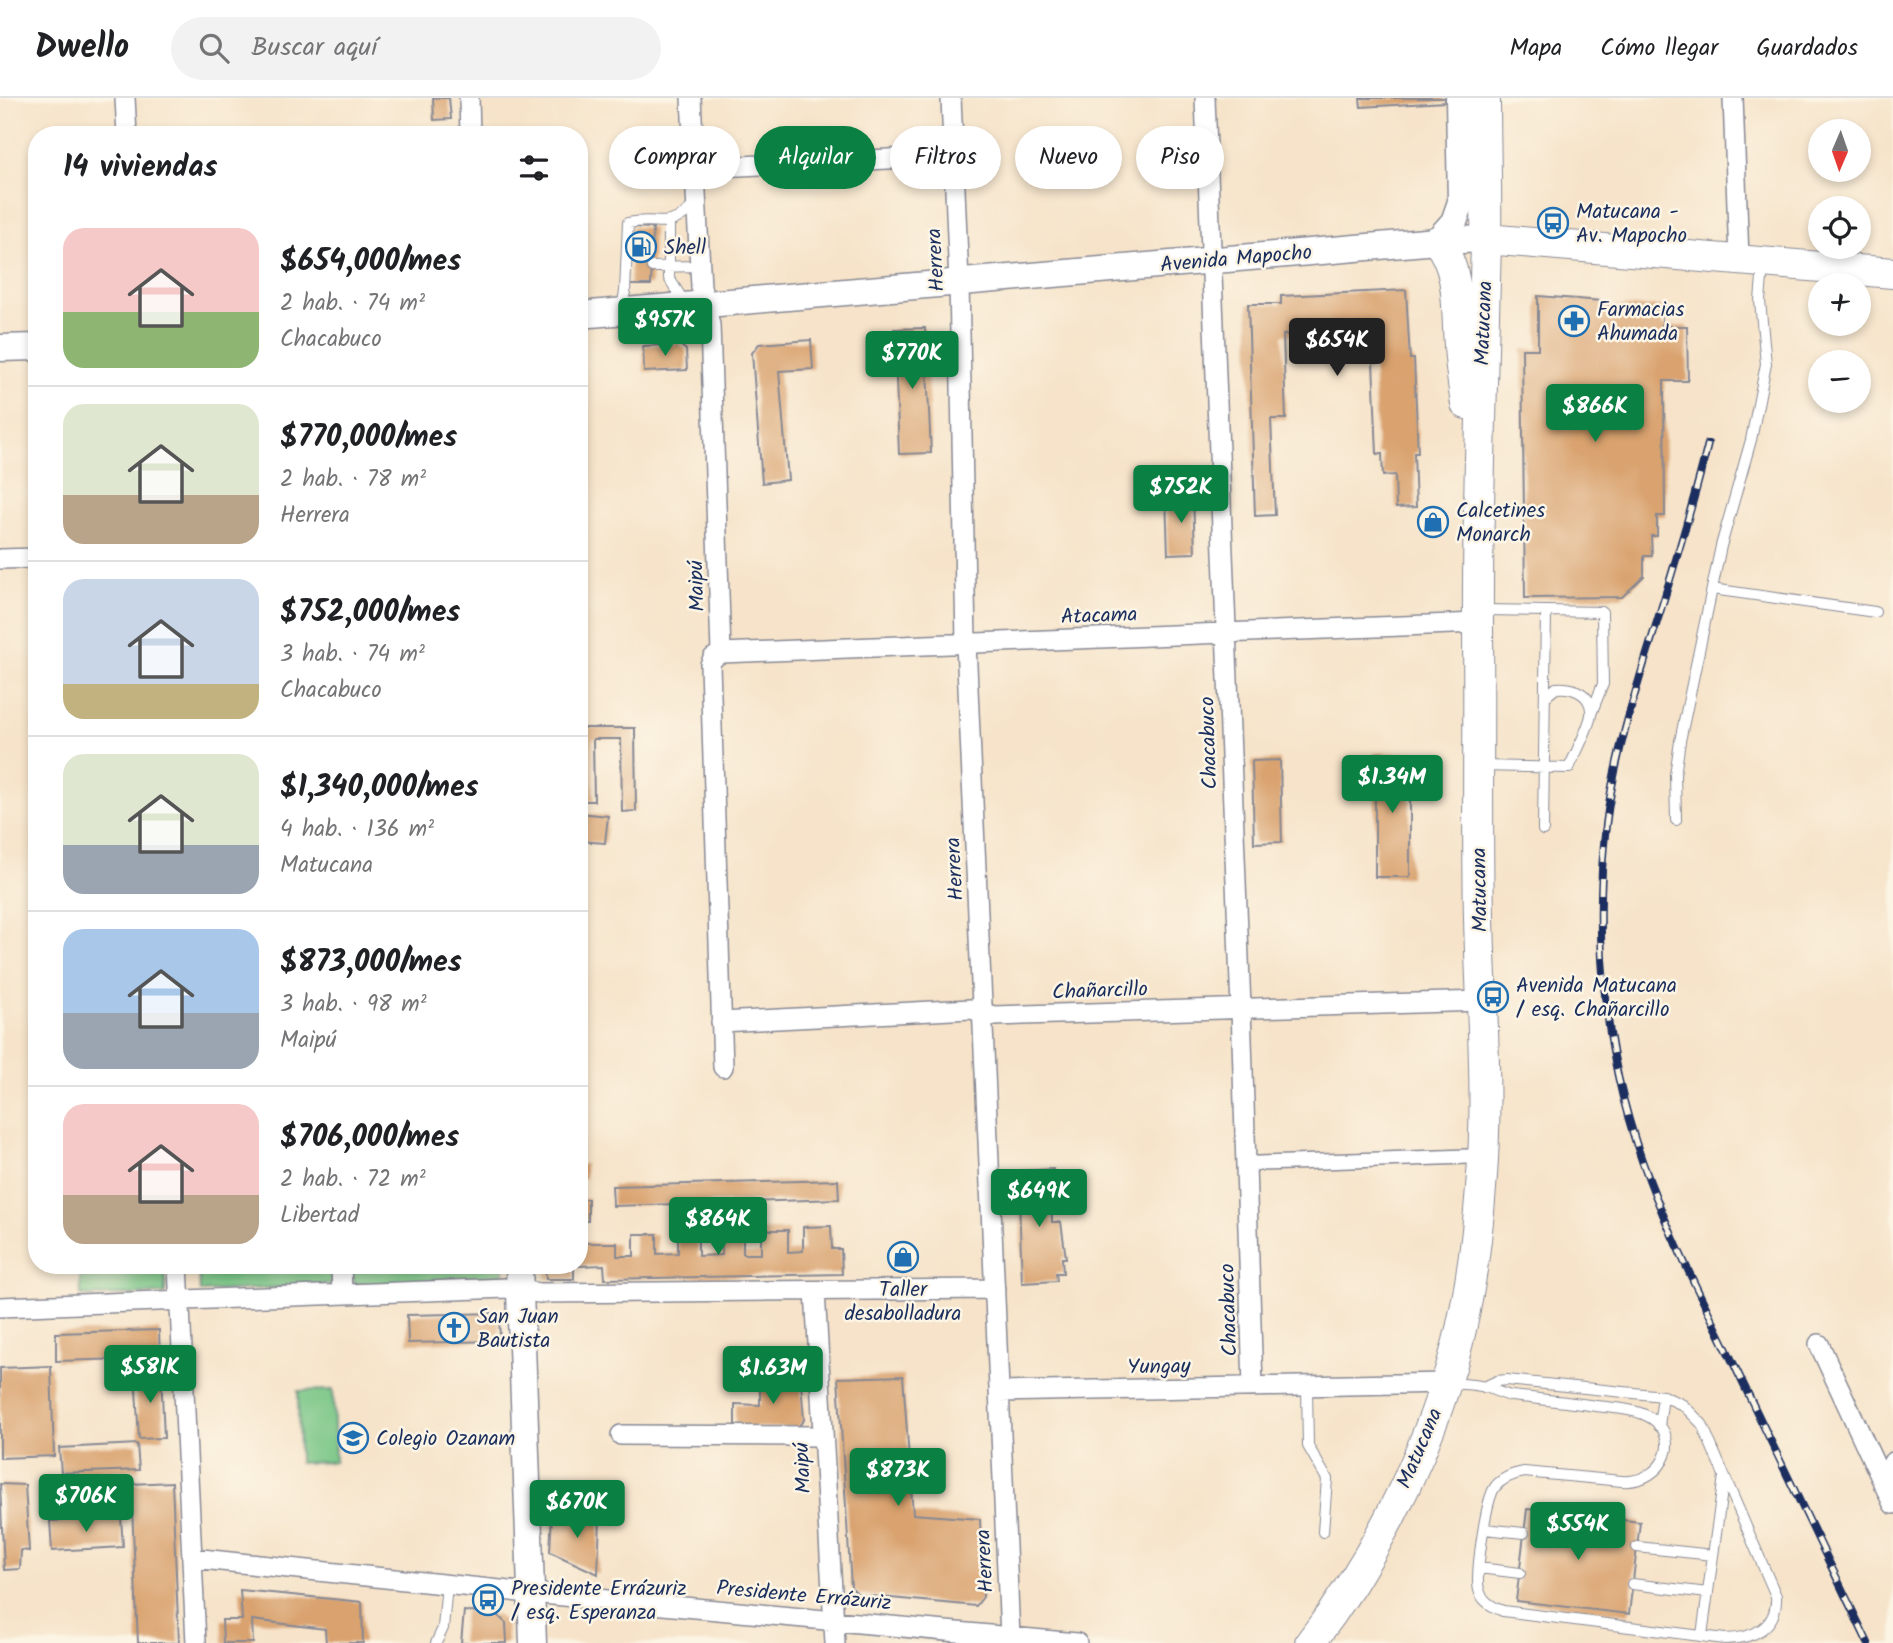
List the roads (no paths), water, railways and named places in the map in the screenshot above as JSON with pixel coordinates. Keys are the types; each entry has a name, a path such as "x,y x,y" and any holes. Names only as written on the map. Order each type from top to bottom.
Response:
{"main road":[{"path":"1459,98 1461,202 1454,222 1437,241 1444,249 1454,282 1462,382 1479,456"},
{"name":"Matucana","path":"1310,1643 1361,1569 1415,1461 1447,1383 1472,1265 1483,1156 1478,867 1478,617 1479,456 1486,239 1485,98"},
{"name":"Avenida Mapocho","path":"588,313 1486,239 1893,273"},
{"path":"0,348 28,346"},
{"path":"520,1278 533,1643"}],"street":[{"path":"125,98 127,126"},
{"path":"469,98 470,126"},
{"name":"Maipú","path":"691,98 693,126"},
{"name":"Herrera","path":"950,98 951,126"},
{"name":"Chacabuco","path":"1205,98 1241,1008 1253,1387"},
{"path":"1733,98 1751,260"},
{"path":"740,166 890,159"},
{"name":"Maipú","path":"696,189 700,266 696,305 710,325 721,653 713,658 710,665 723,1067"},
{"name":"Herrera","path":"955,189 966,643 1010,1637"},
{"path":"0,559 28,558"},
{"name":"Atacama","path":"721,653 1227,633 1478,617"},
{"name":"Chañarcillo","path":"721,1023 971,1009 994,1016 1482,1000"},
{"path":"1246,1164 1483,1156"},
{"path":"179,1274 197,1643"},
{"path":"341,1274 342,1293"},
{"path":"0,1307 507,1288 520,1278 539,1293 995,1289"},
{"name":"Maipú","path":"814,1291 835,1643"},
{"path":"1819,1343 1888,1481 1893,1504"},
{"name":"Yungay","path":"999,1392 1447,1383"},
{"path":"621,1434 823,1436"},
{"path":"1888,1481 1893,1462"},
{"name":"Presidente Errázuriz","path":"192,1558 1077,1643"}],"lane":[{"path":"612,312 622,301 628,267 628,223 669,223 697,202"},
{"path":"669,223 668,267 674,290 696,305"},
{"path":"1676,820 1675,775 1680,741 1721,546 1751,440 1766,365 1760,301 1751,260"},
{"path":"652,267 700,266"},
{"path":"1712,589 1875,612"},
{"path":"1543,830 1546,611"},
{"path":"1478,617 1546,611 1602,612 1603,684 1569,768 1479,766"},
{"path":"1545,697 1556,688 1574,688 1584,695 1591,714"},
{"path":"1447,1383 1484,1387 1507,1395 1631,1410 1648,1416 1666,1437 1666,1455 1659,1467 1646,1478 1630,1482 1533,1473 1515,1474 1500,1482 1490,1495 1479,1568 1480,1593 1489,1604 1503,1611 1734,1639 1760,1632 1772,1620 1777,1604 1774,1588 1702,1424 1683,1405 1662,1396 1507,1380 1496,1381 1484,1387"},
{"path":"1307,1385 1308,1446 1327,1479 1324,1532"},
{"path":"1659,1426 1662,1396"},
{"path":"1702,1634 1724,1476"},
{"path":"1484,1529 1524,1533"},
{"path":"1637,1547 1713,1555"},
{"path":"1479,1568 1520,1573"},
{"path":"436,1643 443,1628 447,1584"},
{"path":"1632,1584 1708,1593"}],"railway":[{"path":"1708,444 1629,716 1610,797 1602,870 1601,915 1606,1006 1623,1096 1635,1139 1660,1207 1692,1279 1868,1643"}],"place":[{"name":"Matucana - Av. Mapocho","path":"1553,223"},
{"name":"Shell","path":"641,247"},
{"name":"Farmacias Ahumada","path":"1574,321"},
{"name":"Calcetines Monarch","path":"1433,522"},
{"name":"Avenida Matucana / esq. Chañarcillo","path":"1493,997"},
{"name":"Taller desabolladura","path":"903,1257"},
{"name":"San Juan Bautista","path":"454,1328"},
{"name":"Colegio Ozanam","path":"353,1438"},
{"name":"Presidente Errázuriz / esq. Esperanza","path":"488,1600"}]}
